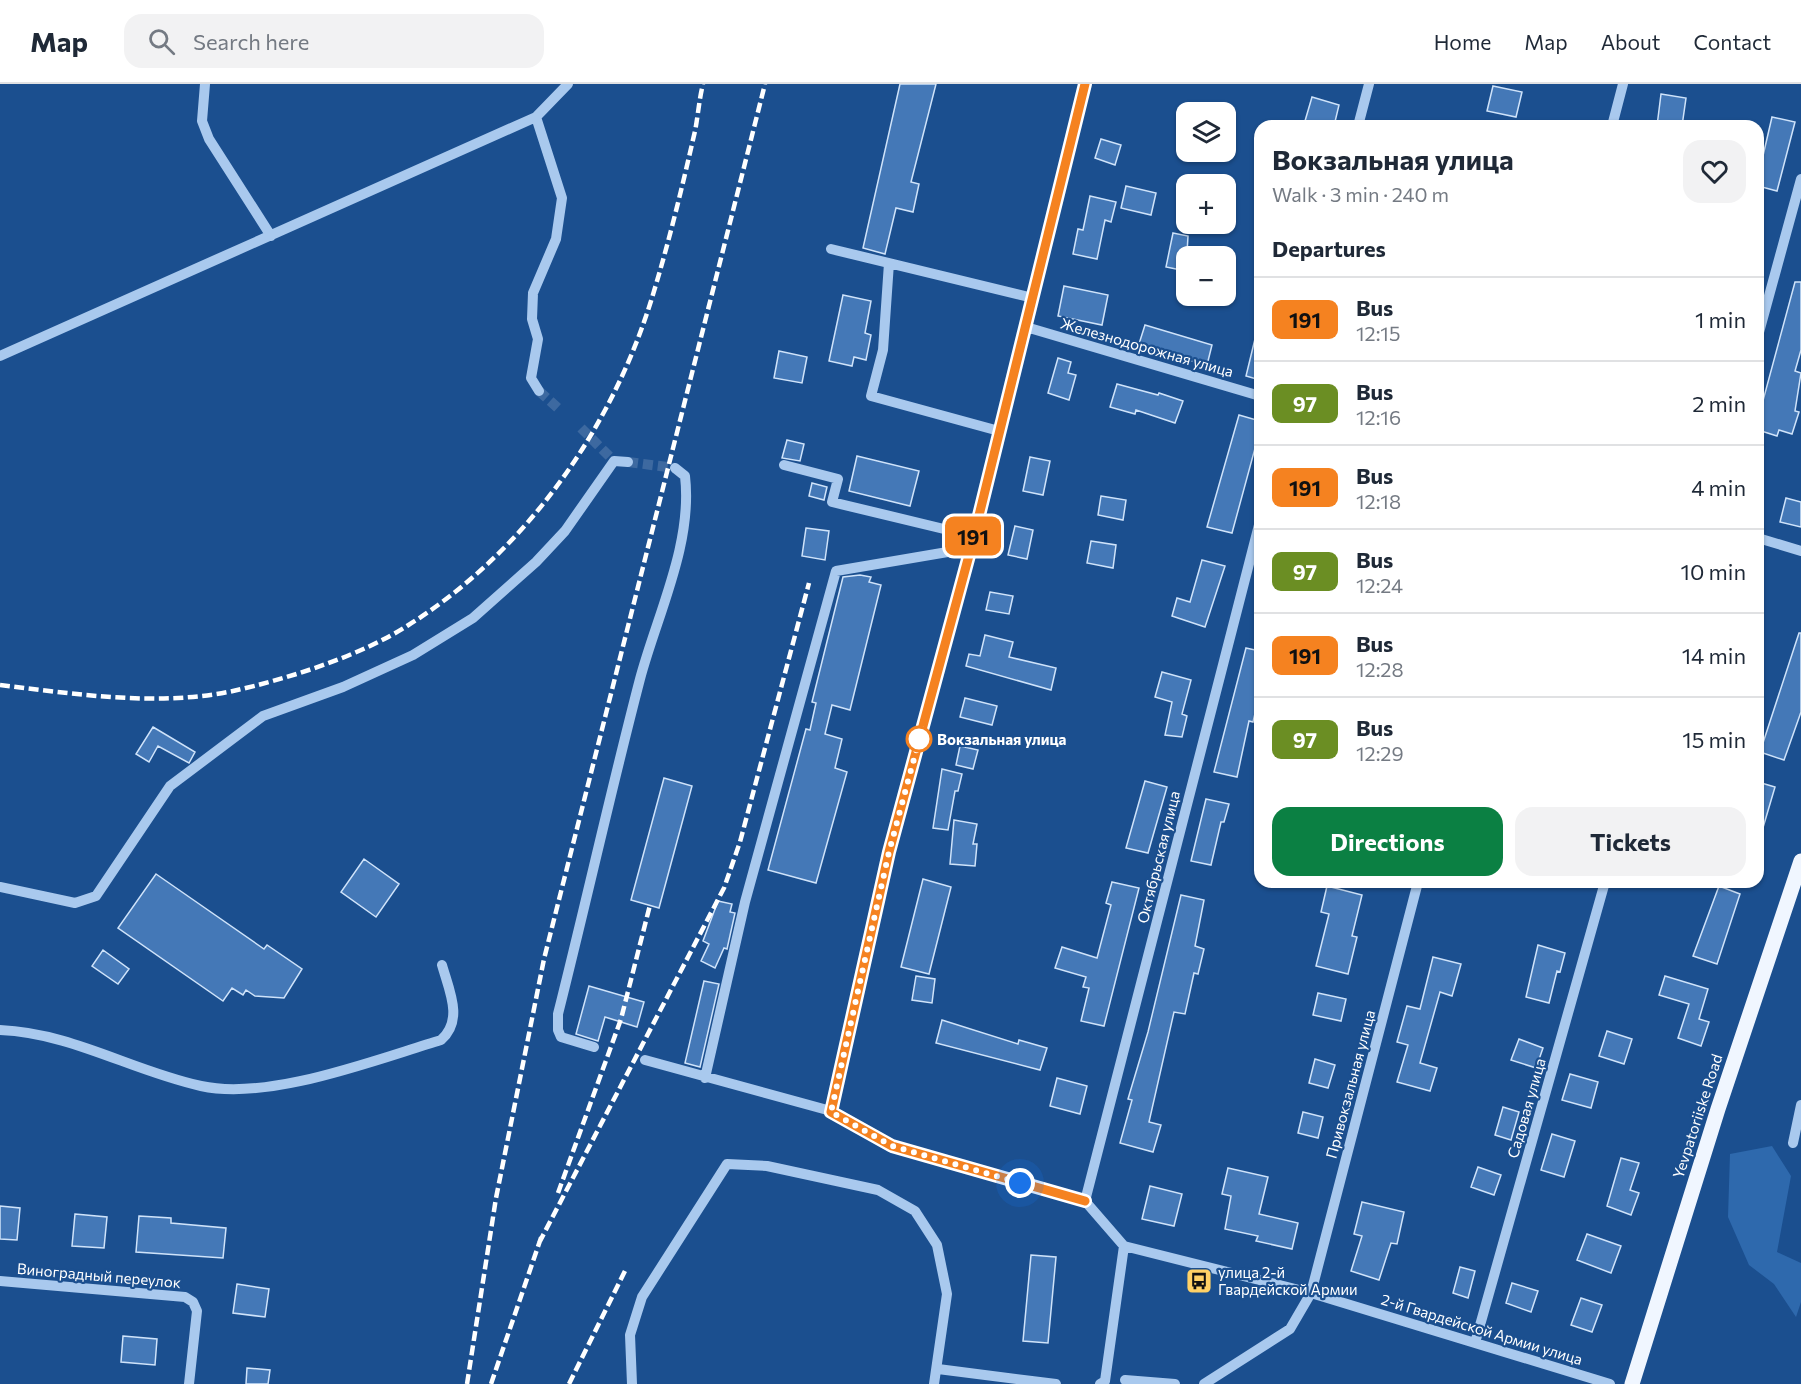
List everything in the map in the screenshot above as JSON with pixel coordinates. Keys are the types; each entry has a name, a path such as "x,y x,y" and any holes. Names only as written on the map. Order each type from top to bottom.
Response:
{"main road":[{"name":"Yevpatoriiske Road","path":"1632,1384 1718,1109 1801,861"}],"street":[{"path":"205,84 202,121 209,139 271,236"},
{"path":"0,356 536,117 568,84"},
{"path":"831,1112 889,852 972,542 1085,84"},
{"path":"1360,120 1369,84"},
{"path":"1614,120 1623,84"},
{"path":"536,117 562,198 556,239 533,293 531,306 538,339 531,378 539,391"},
{"path":"1764,314 1801,179"},
{"path":"831,249 1033,298"},
{"path":"889,263 883,350 872,396 999,430"},
{"name":"Железнодорожная улица","path":"1026,327 1254,394"},
{"path":"0,887 75,903 96,896 170,786 262,716 343,687 413,655 473,618 536,562 565,531 614,461 628,462"},
{"path":"784,465 838,479 832,502 972,542"},
{"path":"594,1047 561,1037 558,1014 640,678 677,552 686,489 685,476 675,468"},
{"path":"1764,540 1801,551"},
{"path":"705,1078 745,902 836,571 972,542"},
{"name":"Октябрьская улица","path":"1085,1201 1254,544"},
{"name":"Привокзальная улица","path":"1204,1384 1290,1329 1311,1293 1416,888"},
{"name":"Садовая улица","path":"1475,1343 1603,888"},
{"path":"0,1030 67,1040 199,1086 237,1090 285,1085 441,1040 449,1033 455,1015 442,964"},
{"path":"645,1060 831,1112 892,1146 1085,1201 1124,1246 1105,1381 1100,1384"},
{"path":"1794,1143 1801,1105"},
{"path":"632,1384 630,1335 642,1298 727,1164 767,1166 878,1190 915,1211 937,1245 948,1294 934,1384"},
{"name":"2-й Гвардейской Армии улица","path":"1124,1246 1311,1293 1610,1384"},
{"name":"Виноградный переулок","path":"0,1281 185,1297 193,1302 197,1311 189,1384"},
{"path":"938,1369 1056,1384"},
{"path":"1125,1380 1175,1384"}],"shaded area":[{"path":"1772,1146 1791,1176 1777,1252 1801,1263 1801,1302 1796,1317 1774,1284 1749,1265 1728,1217 1730,1154"}],"building":[{"path":"900,84 936,84 911,182 919,184 913,212 896,208 885,254 863,248"},
{"path":"1493,86 1522,92 1516,117 1487,111"},
{"path":"1661,94 1686,98 1683,120 1658,120"},
{"path":"1312,97 1339,105 1335,120 1305,120"},
{"path":"1772,117 1795,122 1777,191 1764,188 1764,151"},
{"path":"1101,139 1121,145 1115,165 1095,158"},
{"path":"1126,186 1156,193 1151,215 1121,208"},
{"path":"1090,196 1116,202 1111,222 1105,220 1097,259 1073,254 1078,229 1083,230"},
{"path":"1173,233 1188,236 1187,246 1176,246 1176,269 1166,267"},
{"path":"1795,282 1801,282 1801,350 1795,371 1801,373 1795,411 1799,412 1792,434 1779,430 1777,436 1764,432 1764,397"},
{"path":"1064,286 1108,295 1102,325 1058,316"},
{"path":"843,295 871,301 865,333 871,335 866,360 854,357 852,366 829,361"},
{"path":"1145,325 1212,345 1207,365 1138,347"},
{"path":"1254,343 1254,378 1246,376"},
{"path":"779,351 807,357 802,383 774,378"},
{"path":"1058,358 1071,362 1068,373 1076,375 1069,400 1048,393"},
{"path":"1117,384 1183,401 1175,423 1136,410 1135,414 1110,407"},
{"path":"1239,415 1254,419 1254,452 1232,533 1207,527"},
{"path":"787,440 804,444 800,461 782,458"},
{"path":"857,456 919,471 910,506 849,491"},
{"path":"1030,457 1050,461 1043,495 1023,491"},
{"path":"812,483 827,487 824,500 809,496"},
{"path":"1101,496 1126,500 1123,520 1098,515"},
{"path":"1786,498 1801,502 1801,527 1780,522"},
{"path":"1015,526 1033,530 1027,559 1008,555"},
{"path":"806,528 829,531 825,560 802,556"},
{"path":"1091,541 1116,545 1113,568 1087,563"},
{"path":"1202,560 1225,566 1205,627 1172,616 1177,598 1190,602"},
{"path":"860,575 871,577 869,582 881,585 850,710 832,705 825,734 842,739 835,768 847,772 816,883 768,870 806,729 810,730 816,703 812,702 843,577"},
{"path":"990,592 1013,596 1009,614 986,610"},
{"path":"1799,633 1801,633 1801,712 1784,760 1764,753 1764,740"},
{"path":"985,635 1013,642 1009,657 1056,668 1051,690 966,666 969,654 980,656"},
{"path":"1246,648 1254,650 1254,718 1253,722 1249,721 1237,777 1214,772"},
{"path":"1162,672 1191,680 1182,714 1187,716 1182,737 1165,735 1172,702 1155,697"},
{"path":"965,698 997,706 992,725 960,717"},
{"path":"153,727 195,752 189,763 158,746 149,762 136,754"},
{"path":"960,746 978,750 973,769 956,765"},
{"path":"942,769 962,774 958,791 955,791 948,830 933,828"},
{"path":"664,778 692,786 659,908 631,900"},
{"path":"1145,781 1167,787 1148,853 1126,848"},
{"path":"1764,784 1775,787 1764,824"},
{"path":"1206,799 1229,804 1224,822 1221,822 1211,865 1191,861"},
{"path":"954,820 977,824 973,844 977,844 975,866 950,864"},
{"path":"364,859 399,884 376,917 341,892"},
{"path":"156,874 264,949 267,945 302,969 284,998 255,996 246,990 243,995 232,988 223,1001 118,928"},
{"path":"923,879 951,887 929,974 901,967"},
{"path":"1112,882 1139,888 1104,1026 1081,1021 1089,988 1083,987 1086,977 1055,968 1062,947 1097,958 1111,905 1106,903"},
{"path":"1327,888 1362,895 1352,936 1357,937 1348,974 1316,966 1329,914 1321,912"},
{"path":"1718,888 1740,894 1717,964 1693,956"},
{"path":"1181,895 1204,900 1195,946 1204,949 1198,974 1194,973 1185,1014 1174,1012 1149,1122 1161,1125 1153,1152 1120,1143 1132,1100 1128,1099 1148,1032"},
{"path":"718,901 732,904 730,912 735,913 727,949 724,948 715,968 701,961 709,944 703,941"},
{"path":"1538,945 1565,953 1560,972 1557,971 1549,1003 1526,997"},
{"path":"103,950 129,969 118,984 92,966"},
{"path":"1433,957 1461,964 1452,996 1440,992 1420,1063 1437,1068 1430,1091 1397,1082 1408,1045 1397,1042 1407,1006 1420,1009"},
{"path":"916,976 935,979 932,1003 912,1000"},
{"path":"1665,976 1708,989 1699,1019 1709,1022 1701,1046 1678,1038 1689,1004 1659,995"},
{"path":"704,981 719,984 700,1067 685,1063"},
{"path":"589,986 644,1002 637,1027 605,1017 598,1041 576,1034"},
{"path":"1318,993 1346,999 1341,1021 1313,1015"},
{"path":"942,1020 1018,1044 1019,1040 1047,1048 1040,1070 936,1043"},
{"path":"1607,1031 1632,1039 1624,1064 1599,1056"},
{"path":"1519,1039 1543,1048 1536,1068 1511,1060"},
{"path":"1315,1059 1335,1065 1328,1088 1309,1083"},
{"path":"1570,1074 1598,1082 1591,1108 1562,1100"},
{"path":"1057,1078 1087,1086 1080,1114 1050,1106"},
{"path":"1503,1107 1519,1112 1511,1140 1495,1135"},
{"path":"1303,1112 1323,1117 1318,1138 1298,1133"},
{"path":"1552,1134 1575,1141 1564,1177 1541,1170"},
{"path":"1621,1158 1639,1163 1630,1190 1639,1193 1631,1215 1607,1206"},
{"path":"1478,1167 1501,1175 1494,1195 1471,1187"},
{"path":"1228,1168 1268,1177 1259,1214 1298,1223 1292,1249 1256,1241 1258,1236 1225,1229 1231,1196 1222,1194"},
{"path":"1150,1186 1182,1194 1174,1226 1142,1219"},
{"path":"1362,1202 1404,1212 1397,1244 1391,1243 1379,1280 1351,1271 1362,1236 1354,1234"},
{"path":"0,1206 20,1208 17,1240 0,1239"},
{"path":"75,1214 107,1217 104,1248 72,1246"},
{"path":"139,1216 171,1218 171,1223 226,1228 223,1258 136,1252"},
{"path":"1587,1234 1621,1246 1611,1273 1577,1260"},
{"path":"1031,1255 1056,1257 1048,1343 1023,1341"},
{"path":"1460,1267 1475,1271 1468,1298 1453,1293"},
{"path":"1512,1283 1538,1291 1531,1312 1506,1303"},
{"path":"237,1284 269,1289 265,1317 233,1313"},
{"path":"1581,1298 1602,1305 1592,1332 1571,1325"},
{"path":"123,1336 157,1339 155,1365 121,1362"},
{"path":"247,1368 270,1370 268,1384 246,1384"}],"tunnel":[{"path":"539,391 559,409"},
{"path":"581,428 614,461"},
{"path":"628,462 675,468"}],"railway":[{"path":"0,685 146,699 204,696 254,686 346,657 388,637 449,596 489,563 525,526 558,485 587,442 634,350 669,238 695,131 703,84"},
{"path":"467,1384 496,1198 544,959 765,84"},
{"path":"539,1243 724,888 740,842 809,583"},
{"path":"558,1193 621,1019 650,905"},
{"path":"491,1384 542,1235"},
{"path":"569,1384 626,1269"}],"bus line":[{"name":"191","path":"1085,84 971,548 889,852 831,1112 892,1146 1085,1201"}],"place":[{"name":"Вокзальная улица","path":"919,739"},
{"name":"улица 2-й Гвардейской Армии","path":"1199,1281"}],"route":[{"path":"919,739 922,729 889,852 831,1112 892,1146 1020,1183"}]}
